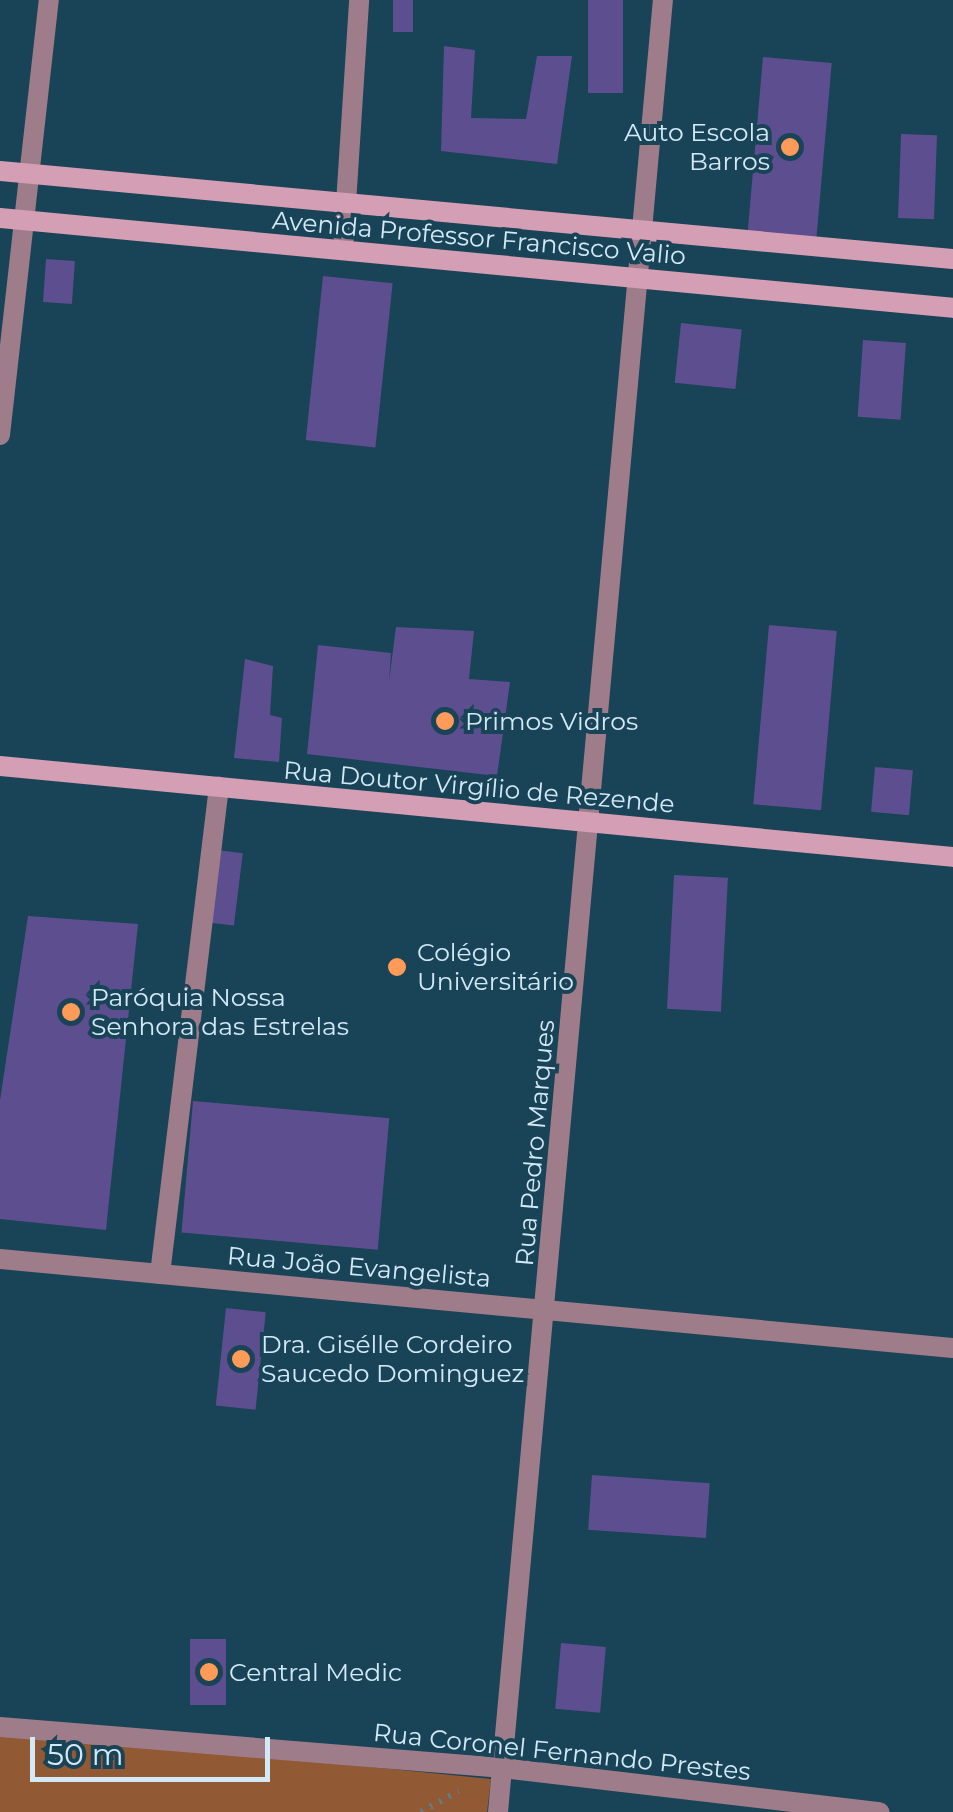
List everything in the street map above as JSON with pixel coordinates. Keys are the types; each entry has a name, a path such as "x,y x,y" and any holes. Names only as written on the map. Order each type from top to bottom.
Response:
{"main road":[{"name":"Avenida Professor Francisco Valio","path":"0,170 953,258"},
{"name":"Avenida Professor Francisco Valio","path":"0,218 953,308"},
{"name":"Rua Doutor Virgílio de Rezende","path":"0,766 953,857"}],"street":[{"path":"0,435 49,0"},
{"path":"343,250 358,0"},
{"name":"Rua Pedro Marques","path":"498,1812 546,1308 638,229 662,0"},
{"path":"160,1274 219,787"},
{"name":"Rua João Evangelista","path":"0,1260 953,1348"},
{"name":"Rua Coronel Fernando Prestes","path":"0,1727 503,1768 879,1812"}],"shaded area":[{"path":"0,1730 491,1779 487,1812 0,1812"}],"building":[{"path":"393,0 413,0 413,32 393,32"},
{"path":"588,0 623,0 623,93 588,93"},
{"path":"444,46 475,50 471,118 526,119 537,56 572,56 557,164 441,151"},
{"name":"Auto Escola Barros","path":"763,57 832,63 816,237 748,231"},
{"path":"901,134 937,135 934,219 898,218"},
{"path":"46,259 75,261 72,304 43,302"},
{"path":"323,276 393,283 375,447 306,440"},
{"path":"681,323 742,329 735,389 675,383"},
{"path":"863,340 906,343 901,420 858,417"},
{"path":"769,625 837,631 821,810 753,804"},
{"name":"Primos Vidros","path":"396,627 474,631 469,679 510,682 497,776 307,754 318,645 391,653 389,681"},
{"path":"245,659 273,666 270,715 282,718 279,762 234,758"},
{"path":"875,767 913,770 909,815 871,812"},
{"path":"217,850 243,853 234,926 208,922"},
{"path":"674,875 728,878 721,1012 667,1009"},
{"name":"Paróquia Nossa Senhora das Estrelas","path":"28,916 138,924 106,1230 0,1219 0,1100"},
{"path":"193,1101 389,1118 378,1250 181,1232"},
{"name":"Dra. Gisélle Cordeiro Saucedo Dominguez","path":"226,1308 266,1312 256,1410 216,1405"},
{"path":"592,1475 710,1483 706,1538 588,1530"},
{"name":"Central Medic","path":"190,1639 226,1639 226,1705 190,1705"},
{"path":"561,1643 606,1647 600,1713 555,1709"}],"place":[{"name":"Auto Escola Barros","path":"790,147"},
{"name":"Primos Vidros","path":"445,721"},
{"name":"Colégio Universitário","path":"397,967"},
{"name":"Paróquia Nossa Senhora das Estrelas","path":"71,1012"},
{"name":"Dra. Gisélle Cordeiro Saucedo Dominguez","path":"241,1359"},
{"name":"Central Medic","path":"209,1672"}]}
